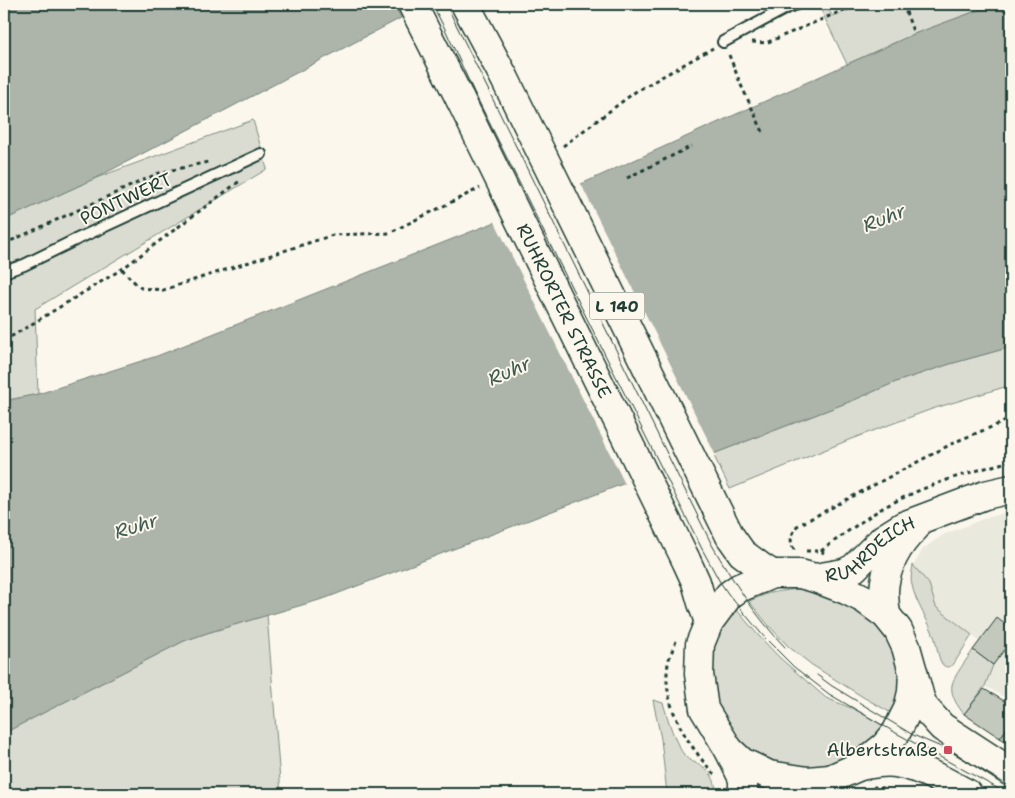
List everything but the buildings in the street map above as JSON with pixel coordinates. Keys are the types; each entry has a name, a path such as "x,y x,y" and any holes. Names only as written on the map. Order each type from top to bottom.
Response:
{"main road":[{"name":"RUHRORTER STRASSE","path":"412,4 430,37 685,558 696,582 709,622"},
{"name":"L 140","path":"468,10 504,77 730,536 742,552 772,574"},
{"name":"RUHRDEICH","path":"815,578 844,573 854,568 884,538 903,526 985,495 1011,489"},
{"name":"RUHRDEICH","path":"886,615 884,589 894,555 907,535 925,518"},
{"path":"743,794 743,780 729,750 704,710 699,674 700,644 709,622 729,595 739,588 772,574 800,574 815,578 864,599 886,615 898,630 906,647 924,707 942,727 1011,772"},
{"path":"860,766 884,747 900,727 908,709 912,692 913,672"},
{"path":"729,750 742,762 799,788 830,779 860,766 880,762 895,762 933,775 968,794"}],"lane":[{"path":"723,42 797,4"},
{"name":"PONTWERT","path":"4,272 24,265 261,154"}],"path":[{"path":"562,147 636,92 723,42 766,42 858,4"},
{"path":"903,4 914,34"},
{"path":"723,42 764,134"},
{"path":"627,178 692,146"},
{"path":"4,341 122,269 259,167 261,154"},
{"path":"4,244 159,173 211,161"},
{"path":"122,269 141,288 163,290 333,235 389,233 484,186"},
{"path":"794,550 791,536 797,526 955,442 1011,419"},
{"path":"678,636 669,659 666,681 673,710 684,734 714,773 716,780"}],"shaded area":[{"path":"818,4 842,4 828,9 833,16 866,4 995,4 914,34 847,64"},
{"path":"253,120 267,169 35,309 38,394 4,401 4,220 96,178"},
{"path":"1011,347 1011,385 932,409 851,439 730,489 713,454 896,382"},
{"path":"1011,511 1011,701 985,686 993,665 973,650 979,641 936,607 929,584 913,566 923,549 943,535 983,519"},
{"path":"913,565 929,584 936,607 972,635 953,665 948,667 941,663 936,642 914,592 911,580"},
{"path":"808,589 862,609 893,641 902,686 893,714 812,665 789,647 749,601 769,593"},
{"path":"736,609 780,658 826,698 856,710 885,727 860,751 833,763 817,767 784,765 755,754 733,736 717,711 708,665 715,635"},
{"path":"267,615 281,794 4,794 4,733 184,641"},
{"path":"973,650 993,665 985,686 964,714 953,697 952,685"},
{"path":"653,700 663,703 678,746 687,758 705,769 711,776 715,784 716,794 667,794 661,739"}],"water":[{"path":"4,4 394,4 401,18 96,178 4,220"},
{"name":"Ruhr","path":"995,4 1011,4 1011,347 896,382 713,454 641,477 326,598 184,641 4,733 4,401 38,394 157,356 508,217 914,34"}],"pier":[{"path":"580,182 716,456 626,486 494,220"}],"tram line":[{"path":"432,4 702,549 729,595 765,638 794,667 829,694 1008,794"},
{"path":"446,4 712,545 746,598 785,647"},
{"path":"817,675 913,735 948,750 1011,787"}],"place":[{"name":"Albertstraße","path":"948,750"}]}
